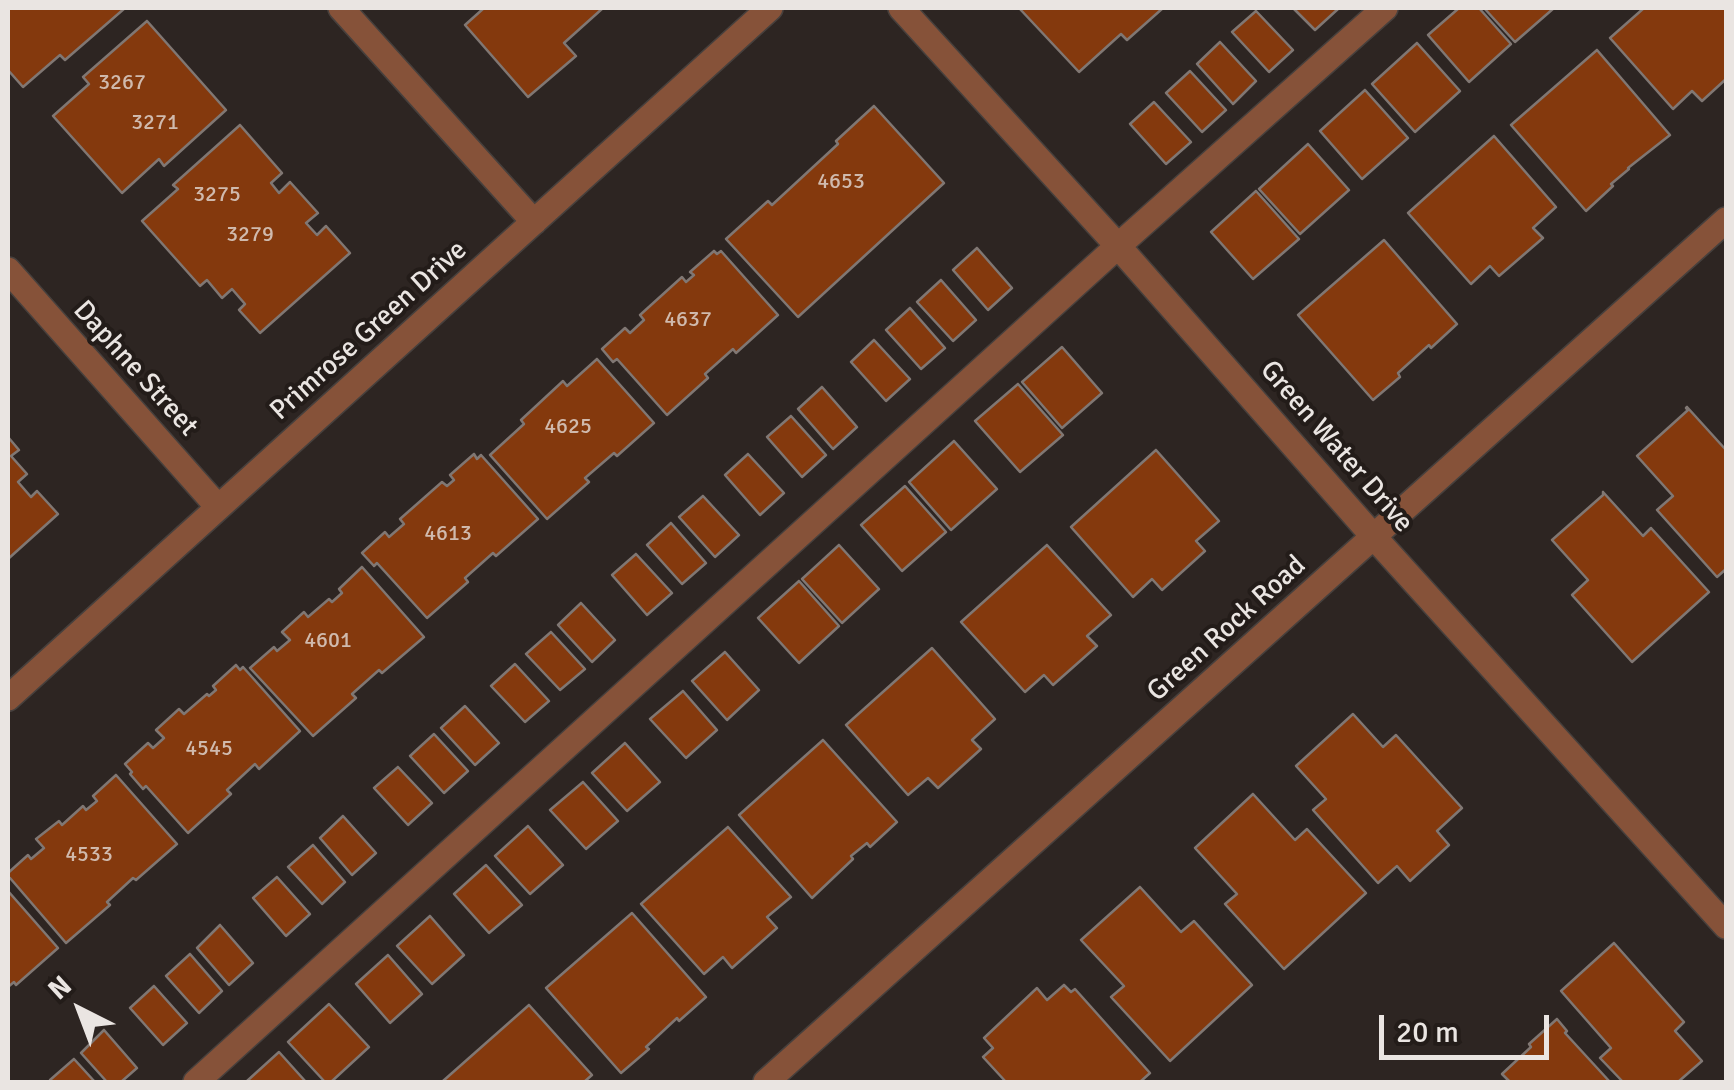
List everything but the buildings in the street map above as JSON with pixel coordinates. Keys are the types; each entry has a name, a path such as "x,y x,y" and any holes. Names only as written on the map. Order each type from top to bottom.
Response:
{"street":[{"path":"341,8 534,222"},
{"name":"Primrose Green Drive","path":"8,698 770,8"},
{"name":"Green Water Drive","path":"901,8 1726,926"},
{"path":"196,1082 1385,8"},
{"name":"Green Rock Road","path":"766,1082 1726,220"},
{"name":"Daphne Street","path":"8,270 218,508"}]}
